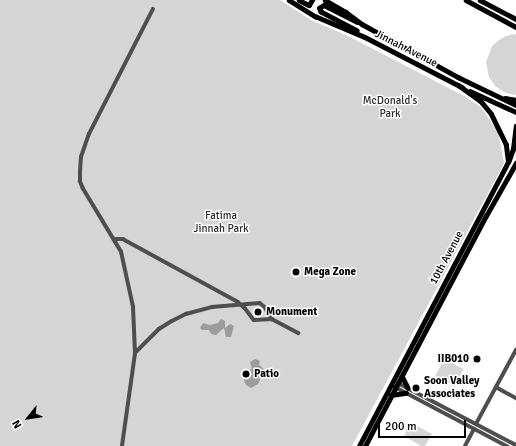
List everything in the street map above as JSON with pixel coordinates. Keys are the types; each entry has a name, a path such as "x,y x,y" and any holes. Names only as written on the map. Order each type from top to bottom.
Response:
{"main road":[{"name":"Jinnah Avenue","path":"289,0 315,16 364,37 459,86 516,112"},
{"path":"299,0 309,5 312,0"},
{"name":"Jinnah Avenue","path":"325,0 346,12 362,24 490,94 516,105"},
{"path":"466,0 516,27"},
{"path":"480,0 516,18"},
{"path":"362,24 324,5 319,8 321,12 364,37"},
{"path":"459,86 481,102 495,120 506,145 508,162"},
{"path":"490,94 516,100"},
{"name":"10th Avenue","path":"365,446 367,436 460,252 508,162 513,149 516,126"},
{"name":"10th Avenue","path":"359,446 367,436 402,376 516,163"},
{"path":"460,252 466,255"},
{"path":"391,395 407,390 402,376"}],"street":[{"path":"122,446 135,353 132,307 126,271 115,240 88,198 80,182 82,157 89,134 153,9"},
{"path":"115,240 123,238 243,305 254,320 272,318"},
{"path":"135,353 159,329 186,314 212,308 257,303 263,304 272,318 298,333"},
{"path":"476,424 515,356 516,350"},
{"path":"397,385 516,445"},
{"path":"496,387 516,398"},
{"path":"407,390 474,429 507,446"},
{"path":"466,446 474,429"}],"green space":[{"name":"Fatima Jinnah Park","path":"0,0 280,0 311,20 348,36 464,96 481,107 498,132 504,163 352,446 0,446"},
{"path":"516,34 516,95 506,93 496,87 489,77 486,62 492,46 506,36"},
{"path":"444,359 464,369 455,386 435,376"},
{"path":"411,423 432,434 425,446 421,446 404,436"}],"shaded area":[{"path":"221,319 225,321 225,328 230,324 234,326 231,337 226,337 224,328 216,335 211,334 209,330 202,330 200,328 203,323 210,325 218,323"},
{"path":"255,359 260,361 259,365 265,370 258,374 260,380 258,384 251,388 246,385 243,378 248,374 248,370 252,369 250,362"}],"place":[{"name":"Mega Zone","path":"296,272"},
{"name":"Monument","path":"258,312"},
{"name":"IIB010","path":"477,359"},
{"name":"Patio","path":"246,374"},
{"name":"Soon Valley Associates","path":"416,388"}],"park label":[{"name":"McDonald's Park","path":"390,108"}]}
